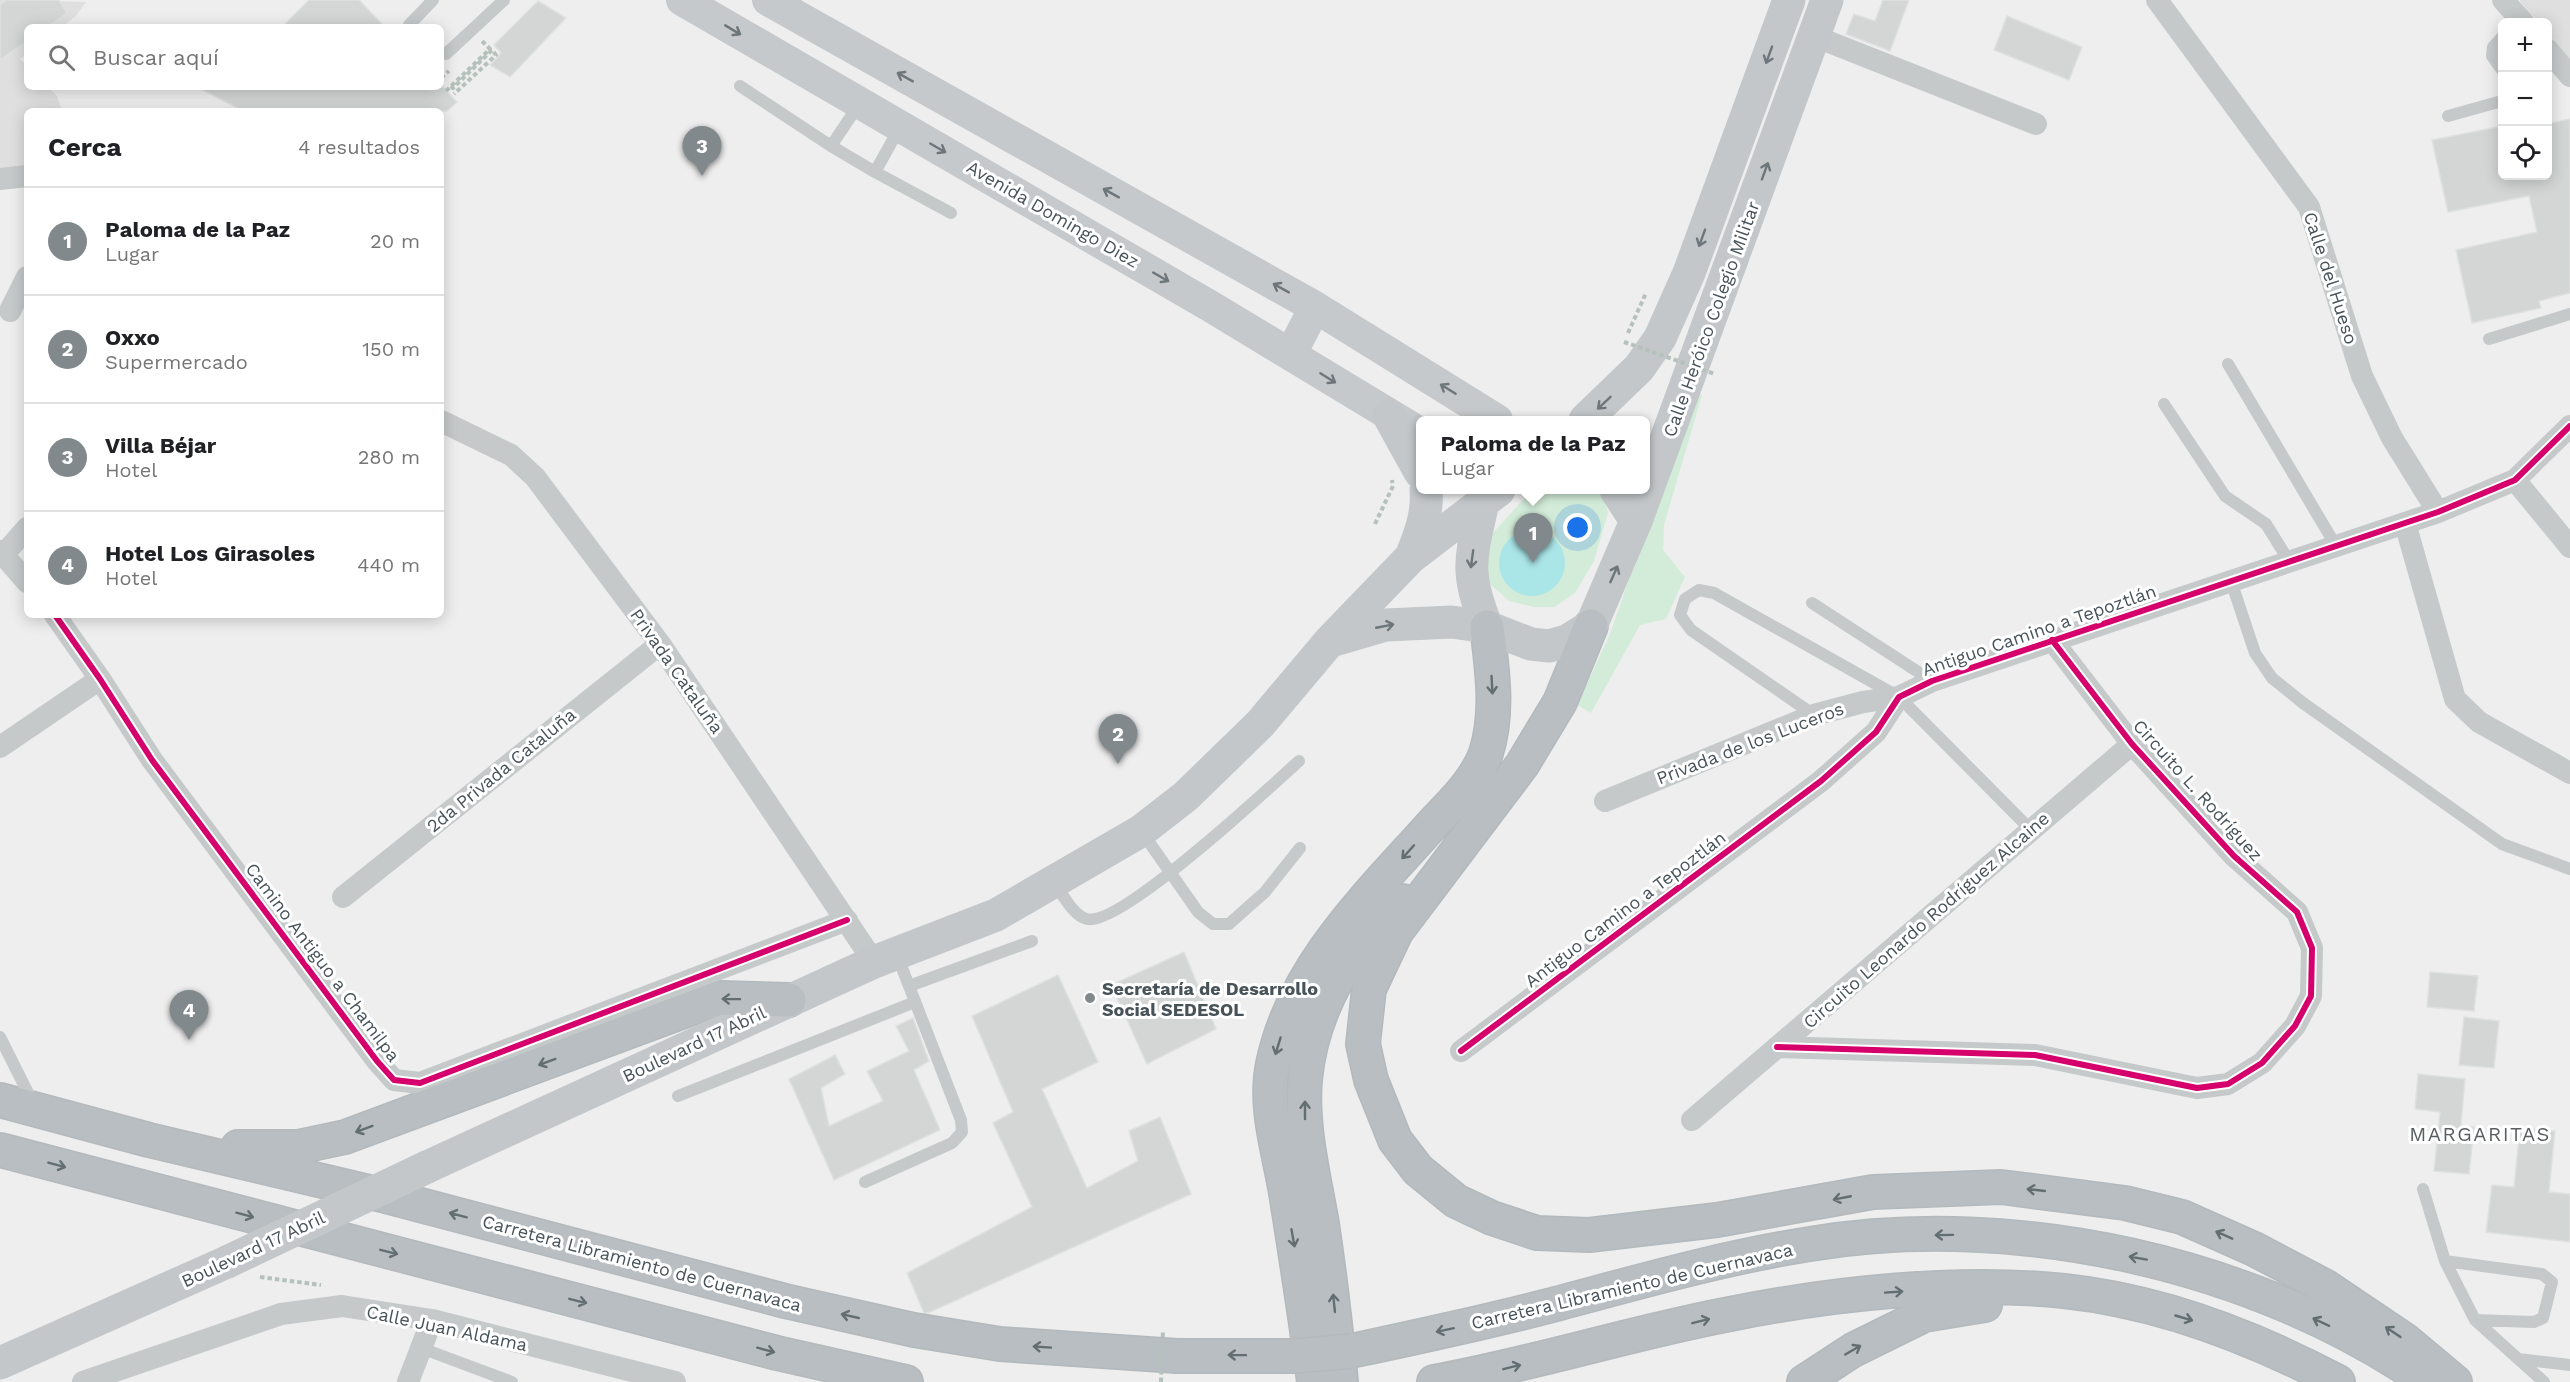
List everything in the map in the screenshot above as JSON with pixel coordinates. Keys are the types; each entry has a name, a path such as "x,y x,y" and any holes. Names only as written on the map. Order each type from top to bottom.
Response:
{"highway":[{"path":"1591,626 1560,702 1522,765 1396,932 1369,989 1363,1044 1371,1080 1395,1140 1418,1170 1456,1201 1492,1218 1537,1233 1589,1235 1717,1220 1894,1191 2001,1186 2125,1203 2182,1217 2254,1249 2326,1287 2406,1341 2455,1382"},
{"path":"1304,1369 1304,1301 1268,1101 1273,1064 1286,1020 1307,977 1339,928 1464,789 1485,756 1491,734 1493,709 1487,627"},
{"path":"1341,1382 1333,1296 1305,1124 1305,1079 1316,1032 1336,983 1360,942 1392,909 1445,868"},
{"path":"149,1140 193,1141 267,1149 298,1147 345,1137 719,998 789,1000"},
{"name":"Carretera Libramiento de Cuernavaca","path":"0,1100 149,1140 386,1196 785,1302 914,1330 1012,1345 1177,1356 1304,1369 1351,1351 1506,1317 1732,1258 1801,1245 1893,1236 1969,1235 2079,1247 2160,1262 2212,1277 2270,1299 2334,1328 2404,1366 2427,1382"},
{"path":"0,1150 777,1353 906,1382"},
{"path":"1434,1382 1492,1371 1730,1314 1800,1303 1939,1289 2001,1287 2066,1291 2142,1306 2194,1321 2249,1341 2338,1382"},
{"path":"1804,1382 1852,1350 1924,1315 2066,1291"}],"main road":[{"name":"Avenida Domingo Diez","path":"682,0 1288,353 1416,432"},
{"path":"768,0 1316,307 1491,416"},
{"name":"Calle Heróico Colegio Militar","path":"1589,416 1639,368 1660,338 1689,273 1789,0"},
{"name":"Calle Heróico Colegio Militar","path":"1650,483 1827,0"},
{"path":"1288,353 1297,342 1316,307"},
{"path":"1389,416 1406,471"},
{"path":"1412,557 1423,529 1428,505 1427,494"},
{"path":"1487,494 1470,570 1474,595 1487,627"},
{"name":"Boulevard 17 Abril","path":"0,1363 241,1269 427,1167 789,1000 885,958 996,915 1141,831 1186,796 1260,724 1329,642 1412,557 1487,494"},
{"path":"1619,494 1636,521"},
{"name":"Calle Heróico Colegio Militar","path":"1591,626 1646,494"},
{"path":"1329,642 1386,625 1452,622 1487,627 1531,644 1549,646 1567,641 1591,626"}],"street":[{"name":"Calle del Hueso","path":"2157,0 2309,207 2362,375 2392,438 2439,512"},
{"path":"2503,0 2517,18"},
{"path":"1814,36 2036,124"},
{"path":"2552,56 2570,76"},
{"path":"0,179 24,176"},
{"path":"10,311 24,283"},
{"name":"Privada Cataluña","path":"444,422 511,455 535,477 660,644 847,920 885,958"},
{"name":"Antiguo Camino a Tepoztlán","path":"1461,1051 1821,781 1876,732 1899,697 1932,681 2439,512 2515,480 2570,426"},
{"path":"2515,480 2570,548"},
{"path":"2405,523 2455,699 2479,722 2570,773"},
{"path":"24,531 2,553 24,579"},
{"name":"Camino Antiguo a Chamilpa","path":"60,618 152,760 394,1080 420,1083 847,920"},
{"name":"Circuito L. Rodríguez","path":"1777,1047 2035,1055 2197,1088 2228,1084 2262,1063 2295,1026 2310,996 2312,948 2297,912 2234,856 2132,744 2052,640"},
{"name":"2da Privada Cataluña","path":"343,897 660,644"},
{"path":"0,747 100,680"},
{"name":"Privada de los Luceros","path":"1605,801 1814,715 1863,702 1899,697"},
{"name":"Circuito Leonardo Rodríguez Alcaine","path":"1692,1120 2132,744"},
{"name":"Calle Juan Aldama","path":"83,1382 281,1314 342,1306 432,1320 675,1382"},
{"path":"408,1382 432,1320"}],"lane":[{"path":"410,24 433,0"},
{"path":"446,54 504,0"},
{"path":"2498,41 2493,47 2492,56 2498,64"},
{"path":"740,86 831,146 951,213"},
{"path":"2448,116 2498,102"},
{"path":"831,146 860,104"},
{"path":"875,172 901,126"},
{"path":"2489,339 2570,314"},
{"path":"2228,364 2336,546"},
{"path":"2164,404 2225,496 2266,524 2289,561"},
{"path":"2231,581 2255,653 2272,678 2303,703 2502,844 2570,869"},
{"path":"1814,715 1691,630 1680,615 1684,599 1699,590 1714,593 1899,697 2030,829"},
{"path":"1812,603 1932,681"},
{"path":"1053,881 1079,916 1089,920 1103,917 1172,874 1299,761"},
{"path":"1141,831 1198,912 1213,924 1229,924 1265,892 1300,848"},
{"path":"909,986 1032,941"},
{"path":"865,1182 952,1143 962,1132 961,1120 909,986 885,958"},
{"path":"678,1096 915,1002"},
{"path":"0,1037 36,1110"},
{"path":"2423,1189 2445,1261 2475,1320 2544,1382"},
{"path":"2445,1261 2542,1274 2552,1282 2543,1318 2534,1322 2475,1320"},
{"path":"421,1348 512,1382"},
{"path":"2518,1359 2570,1365"}],"path":[{"path":"446,91 489,49 481,40"},
{"path":"451,86 453,88 492,50 496,55 454,94"},
{"path":"1647,293 1624,342 1714,374"},
{"path":"1374,524 1393,486 1406,471"},
{"path":"241,1269 344,1288 342,1306"},
{"path":"1161,1382 1163,1331"}],"shaded area":[{"path":"0,0 86,2 76,16 66,24 24,24 24,56 20,59 24,63 24,90 51,90 57,96 61,108 24,108 24,168 0,174"},
{"path":"2519,0 2570,0 2570,61 2552,39 2552,18 2535,18"}],"green space":[{"path":"1694,391 1702,395 1664,525 1663,550 1685,577 1666,619 1640,625 1591,713 1577,705 1610,634"},
{"path":"1528,494 1604,494 1608,513 1594,561 1575,593 1554,607 1534,607 1509,601 1488,582 1485,561 1491,535"}],"water":[{"path":"1538,530 1556,539 1563,550 1565,563 1563,576 1556,587 1545,594 1526,596 1508,587 1501,576 1499,557 1508,539 1519,532"}],"building":[{"path":"7,0 59,0 67,13 51,24 24,24 24,43 0,60 0,5"},
{"path":"309,0 359,0 382,24 285,24"},
{"path":"1883,0 1909,0 1890,51 1846,34 1854,14 1875,21"},
{"path":"538,1 566,18 510,77 490,65 501,53 494,45"},
{"path":"2007,16 2082,47 2069,80 1994,50"},
{"path":"444,88 457,102 447,111 444,111 444,108 237,108 203,90 444,90"},
{"path":"2570,119 2570,293 2539,301 2541,308 2472,323 2456,250 2537,232 2529,196 2448,212 2432,140 2498,127 2498,180 2552,180 2552,123"},
{"path":"1184,952 1216,1029 1147,1064 1111,985"},
{"path":"2430,972 2478,976 2474,1011 2427,1007"},
{"path":"1058,975 1098,1062 1042,1089 1087,1188 1138,1161 1129,1131 1160,1117 1191,1194 924,1313 907,1273 1032,1207 993,1123 1013,1112 972,1016"},
{"path":"2464,1017 2499,1021 2494,1068 2459,1065"},
{"path":"913,1018 929,1061 914,1070 940,1130 834,1180 789,1079 835,1055 845,1074 821,1088 829,1126 883,1101 867,1071 909,1051 896,1026"},
{"path":"2418,1074 2465,1079 2461,1125 2474,1127 2469,1174 2434,1171 2440,1112 2415,1109"},
{"path":"2520,1128 2555,1131 2549,1192 2570,1194 2570,1242 2486,1232 2492,1185 2514,1187"}],"cycle path":[{"path":"1461,1051 1821,781 1876,732 1899,697 1932,681 2438,512 2515,480 2570,426"},
{"path":"57,618 152,760 377,1061 394,1080 420,1083 847,920"},
{"path":"1777,1047 2035,1055 2197,1088 2228,1084 2262,1063 2295,1026 2311,996 2312,948 2297,912 2234,856 2132,744 2052,640"}],"place":[{"name":"Villa Béjar","path":"702,176"},
{"name":"Paloma de la Paz","path":"1533,563"},
{"name":"Oxxo","path":"1118,764"},
{"name":"Secretaría de Desarrollo Social SEDESOL","path":"1090,998"},
{"name":"Hotel Los Girasoles","path":"189,1040"}],"district":[{"name":"MARGARITAS","path":"2480,1134"}]}
